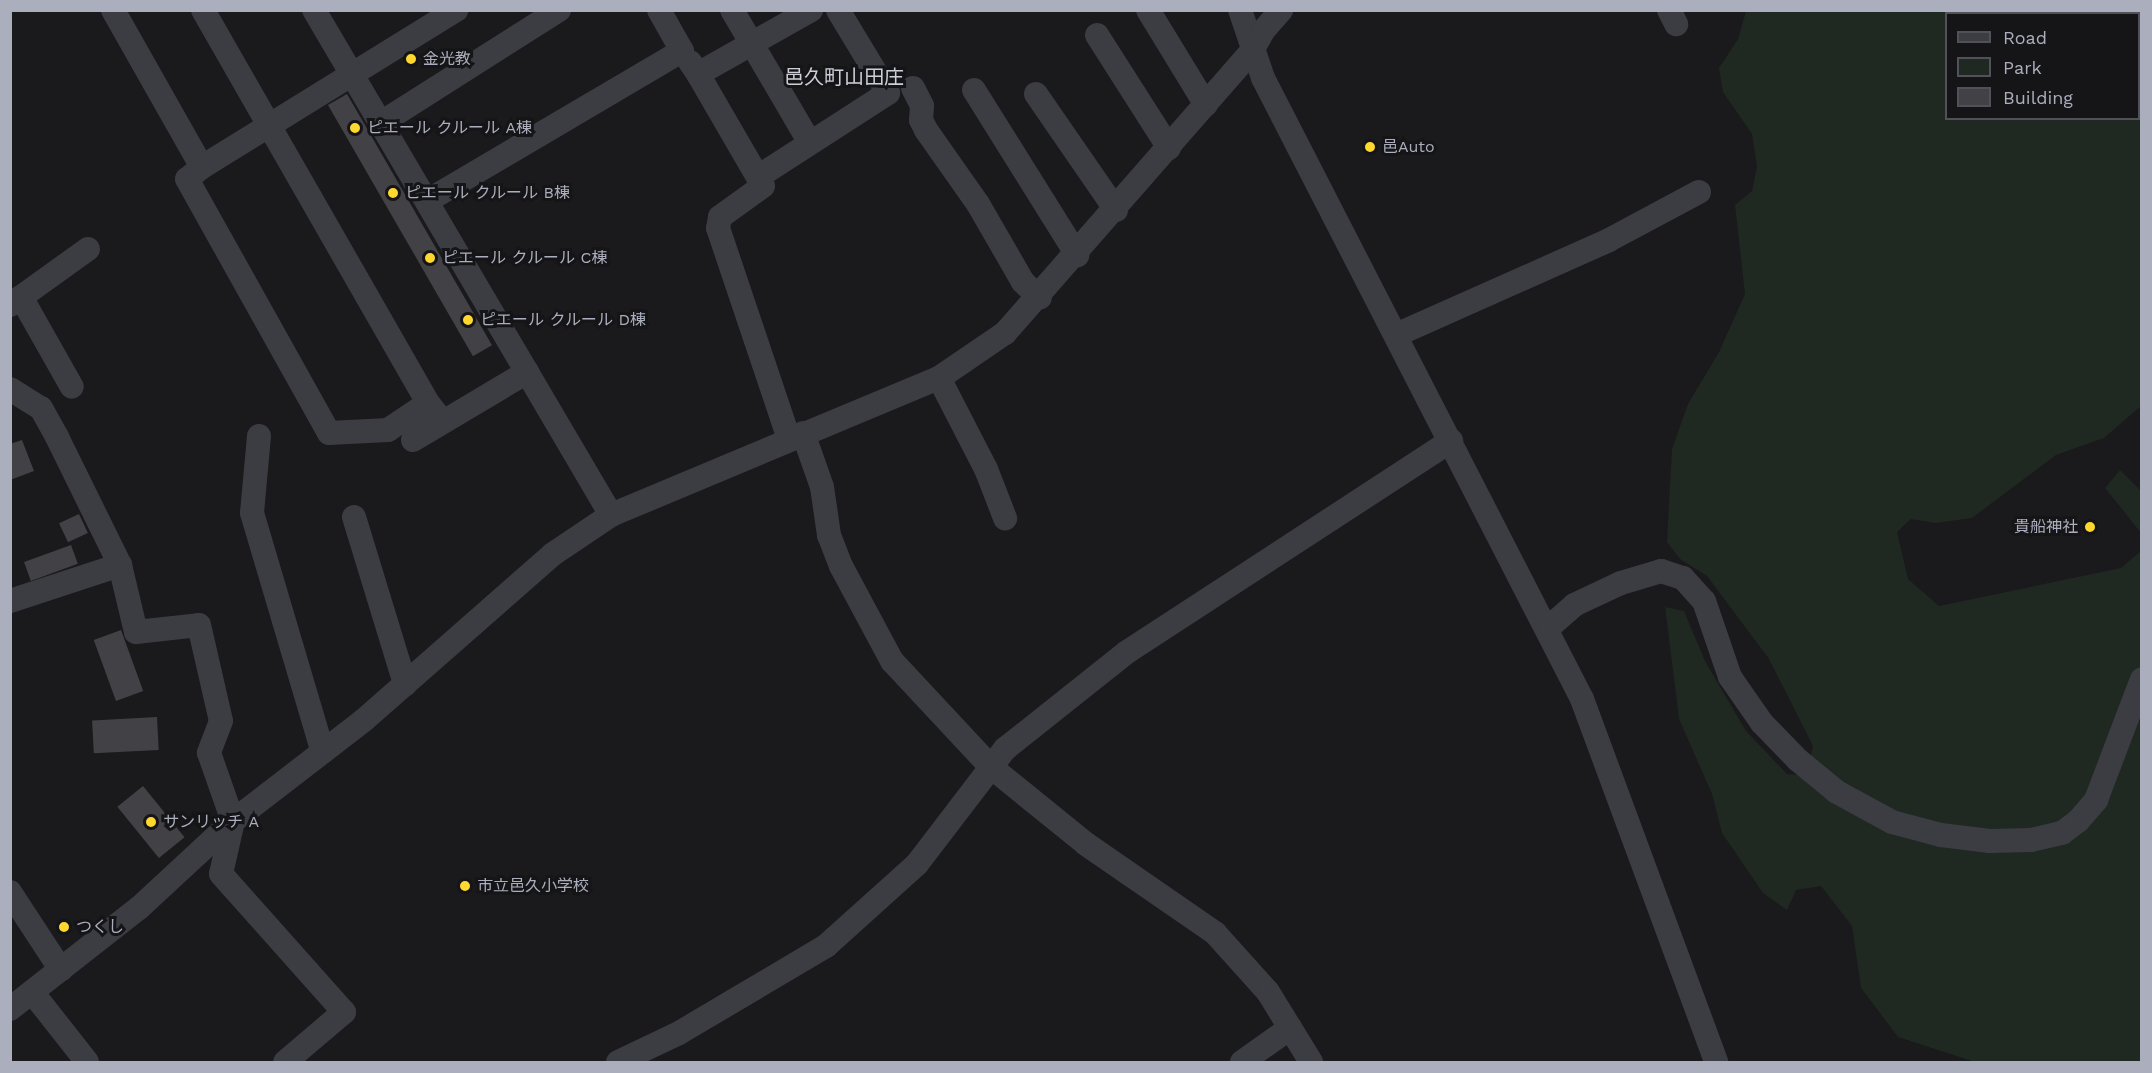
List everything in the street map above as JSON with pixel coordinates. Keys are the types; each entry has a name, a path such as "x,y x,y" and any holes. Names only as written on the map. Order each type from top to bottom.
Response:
{"street":[{"path":"113,10 202,167"},
{"path":"203,10 436,412"},
{"path":"314,10 611,515"},
{"path":"456,10 202,167 187,179 329,433 388,430 436,412 527,372"},
{"path":"381,123 559,10"},
{"path":"659,10 763,186 720,217 718,228 796,436 822,487 829,535 866,618 892,661 991,767 1086,844 1215,933 1268,992 1311,1062"},
{"path":"732,10 810,143"},
{"path":"698,74 811,10"},
{"path":"758,177 888,93 838,10"},
{"path":"1148,10 1206,105"},
{"path":"1240,10 1263,78 1548,628 1599,742 1716,1062"},
{"path":"10,1009 139,908 233,821 405,684 553,554 611,515 939,378 1005,333 1040,298 1206,105 1252,51 1263,31 1281,10"},
{"path":"1097,35 1169,148"},
{"path":"427,201 682,51"},
{"path":"913,88 922,106 921,120 926,130 978,204 1023,282 1040,298"},
{"path":"974,90 1077,255"},
{"path":"1036,94 1116,210"},
{"path":"1396,335 1609,240 1699,192"},
{"path":"72,387 16,301 88,249"},
{"path":"939,378 986,469 1005,518"},
{"path":"10,389 40,408 120,565 136,632 198,625 221,721 208,753 233,821 221,874 344,1012 285,1062"},
{"path":"413,440 436,412"},
{"path":"259,436 252,513 322,752"},
{"path":"618,1062 679,1033 826,946 917,864 1005,749 1127,652 1451,441"},
{"path":"354,517 405,684"},
{"path":"10,601 120,565"},
{"path":"1548,628 1574,605 1621,583 1661,571 1683,578 1704,601 1730,676 1762,723 1798,760 1837,792 1892,822 1941,835 1990,841 2031,840 2062,833 2078,821 2096,800 2142,680"},
{"path":"10,892 61,970"},
{"path":"32,992 87,1062"},
{"path":"1242,1062 1290,1028"}],"green space":[{"path":"1746,11 2141,11 2141,406 2104,438 2056,455 1972,518 1936,523 1911,519 1897,532 1908,579 1939,606 2121,568 2141,551 2141,1062 1975,1062 1898,1037 1861,988 1852,926 1821,886 1796,890 1787,910 1763,893 1722,833 1712,794 1679,719 1665,607 1684,611 1705,661 1746,731 1787,774 1806,775 1813,746 1769,659 1707,576 1680,559 1667,542 1672,449 1688,404 1719,352 1745,294 1735,205 1752,191 1757,166 1752,134 1723,92 1719,68 1738,39"},
{"path":"2120,470 2141,491 2141,533 2105,488"}],"building":[{"path":"347,94 492,345 473,356 328,105"},
{"path":"22,440 34,471 10,480 10,444"},
{"path":"79,514 88,533 68,542 59,523"},
{"path":"71,545 78,564 31,581 24,562"},
{"path":"121,630 143,691 116,701 94,640"},
{"path":"157,717 159,750 94,753 92,720"},
{"name":"サンリッチ A","path":"143,786 185,837 159,858 117,807"}],"place":[{"name":"金光教","path":"411,59"},
{"name":"ピエール クルール A棟","path":"355,128"},
{"name":"邑Auto","path":"1370,147"},
{"name":"ピエール クルール B棟","path":"393,193"},
{"name":"ピエール クルール C棟","path":"430,258"},
{"name":"ピエール クルール D棟","path":"468,320"},
{"name":"貴船神社","path":"2090,527"},
{"name":"サンリッチ A","path":"151,822"},
{"name":"市立邑久小学校","path":"465,886"},
{"name":"つくし","path":"64,927"}],"district":[{"name":"邑久町山田庄","path":"844,77"}]}
